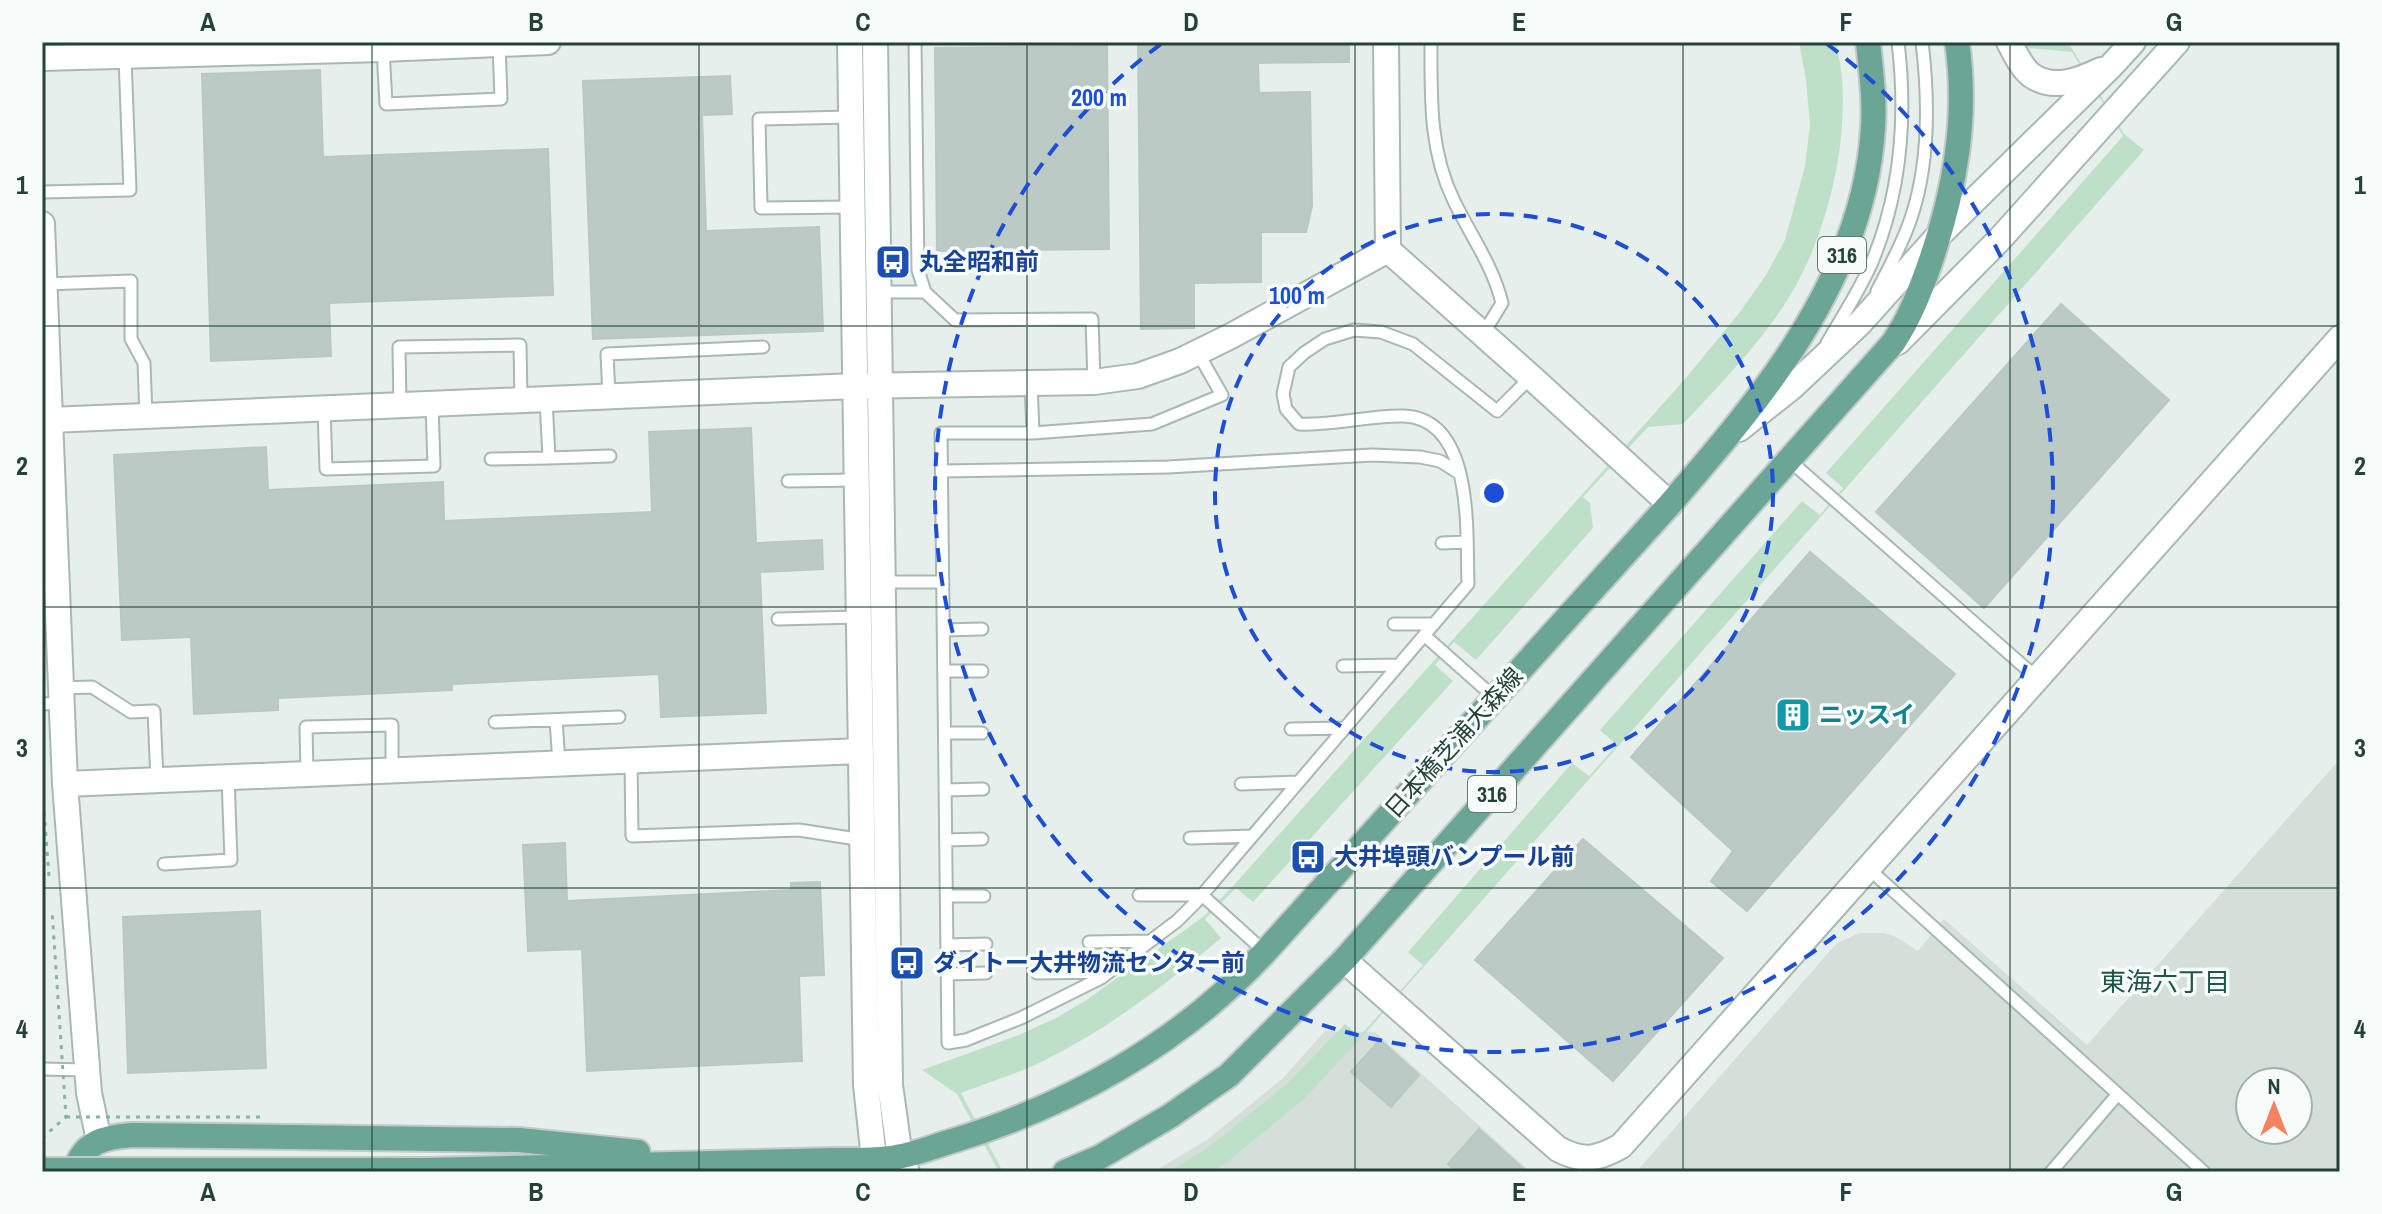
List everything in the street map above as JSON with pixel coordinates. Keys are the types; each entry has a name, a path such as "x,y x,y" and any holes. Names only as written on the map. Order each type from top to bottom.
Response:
{"main road":[{"name":"日本橋芝浦大森線","path":"42,1170 428,1170 732,1162 904,1164 1017,1120 1080,1091 1136,1059 1224,992 1265,952 1670,504 1728,438 1778,371 1827,291 1863,192 1873,128 1873,82 1868,42"},
{"name":"316","path":"1065,1172 1100,1157 1170,1116 1229,1075 1344,960 1876,364 1907,321 1948,202 1959,147 1957,42"},
{"path":"74,1172 82,1156 99,1140 133,1135 519,1140 732,1162"}],"street":[{"path":"42,58 125,57 301,46 383,49 548,42"},
{"path":"850,42 866,1085 876,1166"},
{"path":"875,42 890,1085 904,1164"},
{"path":"1386,42 1388,250 1670,504"},
{"path":"2009,42 2024,67 2033,76 2045,81 2077,81 2111,66"},
{"path":"1728,438 1792,387 1860,323 1939,235 2133,42"},
{"path":"1876,364 1999,240 2177,42"},
{"path":"42,224 44,340 50,420 55,698 65,784 89,1093 99,1140"},
{"path":"50,420 855,386 1094,382 1138,376 1198,352 1388,250"},
{"path":"1344,960 1558,1149 1575,1157 1590,1158 1606,1155 1621,1146 2340,338"},
{"path":"65,784 861,751"}],"lane":[{"path":"915,42 918,270 925,292 955,320 1092,319 1094,382"},
{"path":"1431,42 1434,145 1453,199 1497,283 1502,303 1483,334"},
{"path":"1815,365 1871,264 1895,185 1902,130 1898,42"},
{"path":"1860,323 1896,254 1919,190 1926,131 1922,42"},
{"path":"383,49 386,104 501,99 499,44"},
{"path":"42,192 130,190 125,57"},
{"path":"851,117 759,119 761,208 852,207"},
{"path":"44,284 131,281 131,339 144,363 146,416"},
{"path":"878,292 925,292"},
{"path":"1198,352 1222,395 1152,424 1033,433 941,433 948,1043 966,1040 1021,1018 1108,972 1177,921 1468,584 1460,473 1449,443 1439,429 1417,419 1394,416 1323,426 1299,424 1286,409 1283,394 1289,367 1325,339 1354,330 1381,332 1413,344 1497,411 1531,377"},
{"path":"400,405 399,347 520,345 521,400"},
{"path":"609,396 607,354 763,347"},
{"path":"1031,383 1033,433"},
{"path":"546,399 549,458"},
{"path":"324,408 326,469 434,466 432,404"},
{"path":"942,471 1168,467 1372,455 1440,461 1460,473"},
{"path":"491,459 610,456"},
{"path":"1789,460 2038,678"},
{"path":"788,481 857,480"},
{"path":"1442,543 1466,542"},
{"path":"884,582 943,582"},
{"path":"778,619 859,617"},
{"path":"1394,624 1434,624"},
{"path":"944,630 982,629"},
{"path":"1424,635 1495,698"},
{"path":"1343,666 1398,665"},
{"path":"944,671 982,671"},
{"path":"55,698 92,687 131,712 154,711 157,780"},
{"path":"495,722 619,717"},
{"path":"556,720 559,764"},
{"path":"307,774 306,727 392,725 392,770"},
{"path":"1291,729 1345,728"},
{"path":"945,733 982,733"},
{"path":"631,761 632,836 799,830 863,840"},
{"path":"164,864 231,860 228,777"},
{"path":"1241,784 1298,782"},
{"path":"945,790 983,789"},
{"path":"1190,838 1252,836"},
{"path":"946,840 982,839"},
{"path":"1868,868 2204,1172"},
{"path":"1139,895 1202,895 1265,952"},
{"path":"947,896 984,896"},
{"path":"1089,942 1151,941"},
{"path":"947,945 986,944"},
{"path":"1037,973 1108,972"},
{"path":"947,974 986,973"},
{"path":"42,1069 87,1070"},
{"path":"2051,1172 2118,1094"}],"path":[{"path":"45,827 49,882"},
{"path":"52,910 66,1117"},
{"path":"42,1138 66,1117 262,1117"}],"shaded area":[{"path":"2340,759 2340,1172 1636,1172 1837,943 1860,933 1884,933 1918,951 1944,919 2087,1045"},
{"path":"1325,1031 1375,1032 1531,1172 1153,1172 1207,1140 1283,1078"}],"green space":[{"path":"1799,42 1836,42 1842,78 1841,140 1819,235 1807,264 1776,317 1743,359 1683,424 1648,427 1583,497 1590,503 1593,528 1476,660 1454,642 1435,665 1453,681 1253,902 1236,888 1205,919 1221,938 1155,991 1086,1038 1019,1072 961,1093 1003,1172 999,1172 957,1094 922,1070 1019,1035 1056,1018 1085,1001 1203,917 1685,379 1740,312 1766,275 1785,240 1805,166 1810,125"},
{"path":"2024,42 2068,42 2124,134 2144,150 1361,1038 1304,1099 1213,1172 1168,1172 1209,1147 1288,1083 1345,1024 1360,1036 1423,965 1408,952 1572,763 1589,776 1617,745 1600,730 1802,501 1820,515 1843,488 1826,473 2123,136 2072,52 2028,48"}],"building":[{"path":"1138,42 1349,42 1349,62 1258,63 1259,93 1310,92 1312,206 1306,232 1261,232 1261,282 1194,283 1194,328 1141,329"},
{"path":"1107,46 1109,249 937,251 935,48"},
{"path":"320,70 323,157 548,149 553,295 329,303 331,356 211,361 202,74"},
{"path":"730,76 732,114 702,115 706,231 819,227 823,331 593,339 583,81"},
{"path":"2061,304 2169,400 1984,608 1876,512"},
{"path":"751,428 756,543 822,540 823,569 760,572 766,713 661,717 659,674 452,684 452,690 278,698 278,710 194,714 191,637 122,640 114,455 266,447 268,490 443,482 444,521 652,512 649,432"},
{"name":"ニッスイ","path":"1810,552 1955,674 1747,911 1711,881 1733,851 1631,757"},
{"path":"1583,839 1723,958 1613,1081 1475,960"},
{"path":"565,843 567,901 791,890 791,883 820,882 824,975 799,976 802,1061 587,1071 582,949 528,951 523,845"},
{"path":"260,911 266,1068 128,1073 123,917"},
{"path":"1380,1040 1419,1075 1391,1107 1351,1072"},
{"path":"1479,1129 1527,1172 1456,1172 1448,1164"}],"place":[{"name":"丸全昭和前","path":"893,262"},
{"name":"ニッスイ","path":"1793,715"},
{"name":"大井埠頭バンプール前","path":"1308,857"},
{"name":"ダイトー大井物流センター前","path":"907,963"}],"district":[{"name":"東海六丁目","path":"2165,982"}]}
